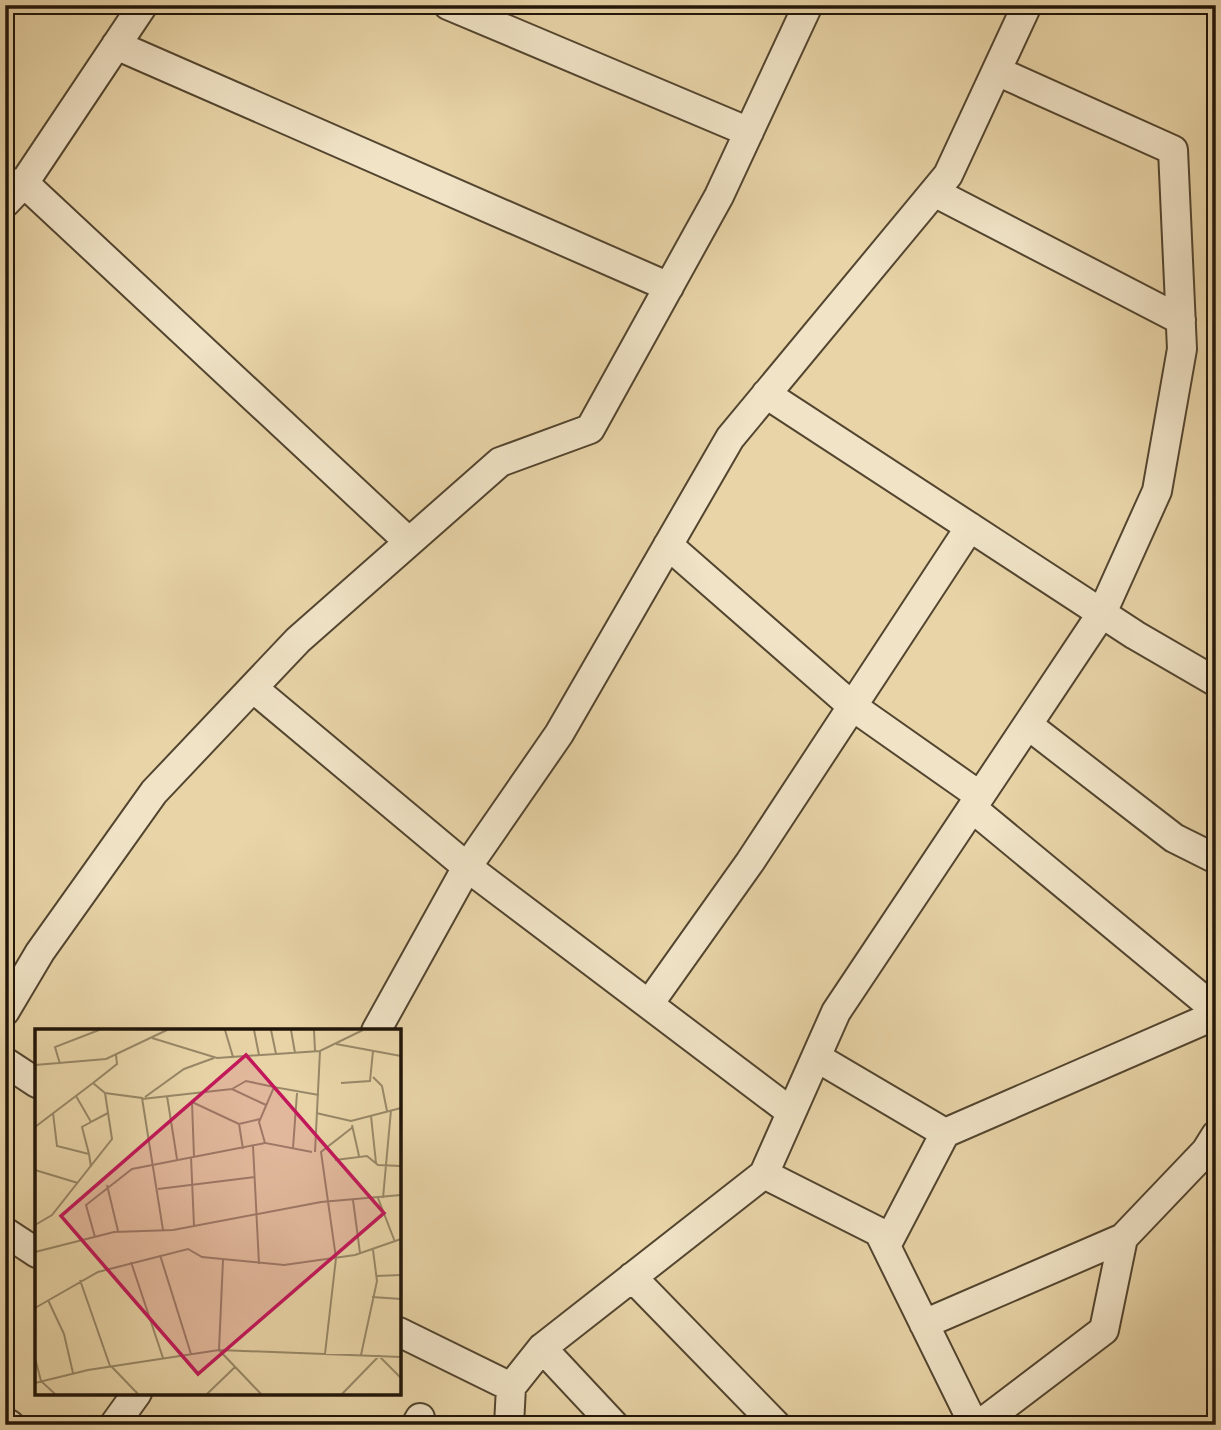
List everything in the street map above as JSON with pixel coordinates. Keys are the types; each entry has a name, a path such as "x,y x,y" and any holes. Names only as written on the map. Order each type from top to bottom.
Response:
{"street":[{"path":"5,203 15,183 143,5"},
{"path":"448,5 749,132"},
{"path":"5,1012 40,952 154,792 298,640 500,462 590,429 719,196 808,5"},
{"path":"377,1029 467,867 559,734 730,438 948,175 999,72 1027,5"},
{"path":"116,46 669,287"},
{"path":"509,1425 511,1387 542,1348 764,1174 836,1012 1102,614 1157,491 1182,349 1173,150 999,72"},
{"path":"15,183 409,542"},
{"path":"934,192 1181,320"},
{"path":"766,394 1102,614 1216,682"},
{"path":"649,1004 750,862 970,527"},
{"path":"668,545 852,706 976,802 1216,1013 945,1133 886,1246"},
{"path":"253,688 467,867 791,1112"},
{"path":"1028,725 1174,838 1216,859"},
{"path":"816,1057 945,1133"},
{"path":"5,1062 35,1082"},
{"path":"924,1324 1123,1238 1206,1151 1216,1135"},
{"path":"764,1174 879,1232 977,1425 1104,1330 1123,1238"},
{"path":"5,1232 35,1252"},
{"path":"632,1277 776,1425"},
{"path":"401,1333 511,1387"},
{"path":"542,1348 614,1425"},
{"path":"114,1425 135,1395"},
{"path":"5,1422 10,1425"}]}
